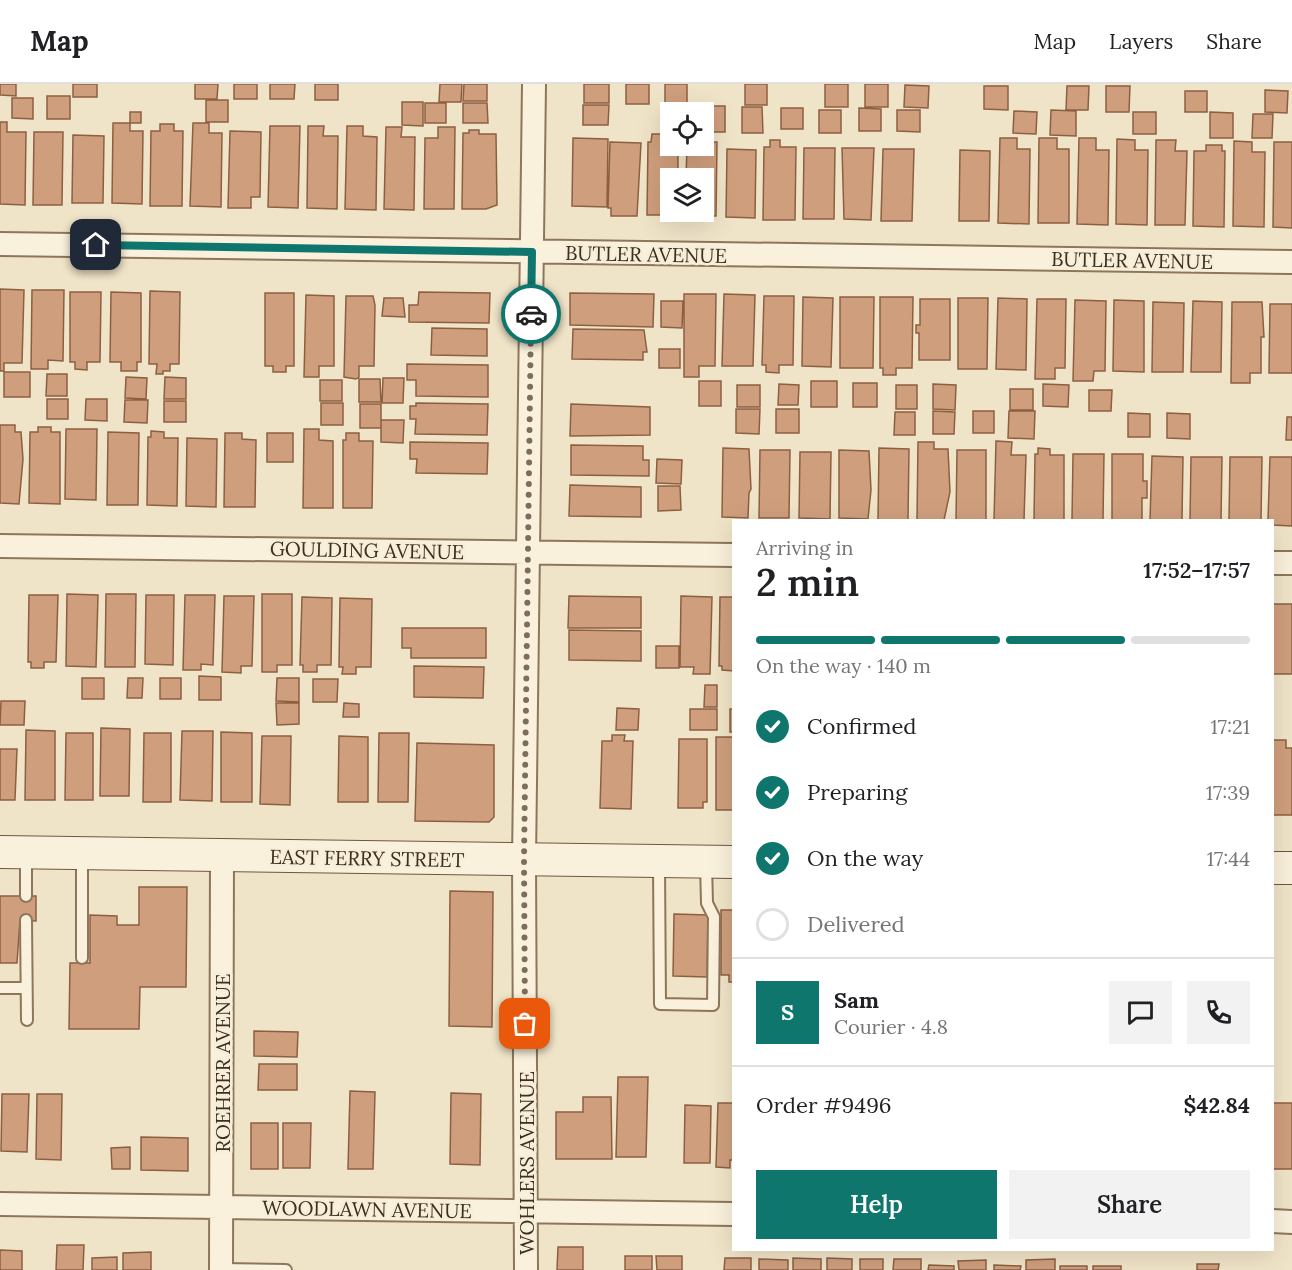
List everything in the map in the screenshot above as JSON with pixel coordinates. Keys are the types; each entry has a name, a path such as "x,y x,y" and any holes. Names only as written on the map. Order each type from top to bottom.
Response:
{"street":[{"name":"WOHLERS AVENUE","path":"526,1270 524,860 534,84"},
{"name":"BUTLER AVENUE","path":"0,244 1292,262"},
{"name":"GOULDING AVENUE","path":"0,546 732,555"},
{"path":"1274,562 1292,563"},
{"name":"EAST FERRY STREET","path":"13,852 720,862"},
{"name":"ROEHRER AVENUE","path":"221,1269 222,855"},
{"path":"1274,868 1292,868"},
{"name":"WOODLAWN AVENUE","path":"0,1204 732,1214"},
{"path":"1274,1221 1292,1222"}],"lane":[{"path":"13,852 26,896"},
{"path":"82,853 82,958"},
{"path":"659,861 660,1004 713,1005 714,917 707,903 720,862"},
{"path":"26,920 27,1020"},
{"path":"0,988 26,988"},
{"path":"221,1269 286,1270"}],"building":[{"path":"0,84 16,84 16,96 0,95"},
{"path":"73,84 97,84 97,97 73,97"},
{"path":"195,84 218,84 217,99 195,99"},
{"path":"234,84 257,84 257,99 234,99"},
{"path":"270,84 295,84 294,99 270,99"},
{"path":"315,84 338,84 338,100 315,100"},
{"path":"440,84 462,84 461,102 439,102"},
{"path":"464,84 487,84 487,101 463,101"},
{"path":"584,84 609,84 609,103 584,103"},
{"path":"626,84 649,84 649,104 626,104"},
{"path":"665,84 687,84 687,102 665,102"},
{"path":"745,84 767,84 767,105 745,105"},
{"path":"825,84 848,84 848,107 825,107"},
{"path":"865,84 888,84 888,107 865,107"},
{"path":"905,85 929,86 928,108 904,107"},
{"path":"984,86 1008,86 1008,110 984,109"},
{"path":"1067,86 1089,86 1088,110 1066,110"},
{"path":"1106,86 1130,86 1129,112 1106,112"},
{"path":"1265,90 1288,91 1287,113 1265,112"},
{"path":"1185,91 1207,91 1207,112 1185,112"},
{"path":"47,96 70,96 70,119 47,119"},
{"path":"12,98 33,98 33,119 12,118"},
{"path":"206,100 228,100 228,122 206,122"},
{"path":"402,102 423,102 423,126 402,125"},
{"path":"425,103 446,103 446,123 425,123"},
{"path":"463,103 487,103 488,123 463,123"},
{"path":"583,105 609,105 608,125 583,125"},
{"path":"714,106 725,106 725,132 714,132"},
{"path":"742,107 762,107 763,133 742,133"},
{"path":"781,108 803,108 803,129 781,129"},
{"path":"859,108 881,109 881,131 859,131"},
{"path":"819,110 841,110 841,133 819,133"},
{"path":"897,110 920,110 920,132 897,131"},
{"path":"1051,110 1076,111 1076,136 1050,135"},
{"path":"1014,111 1037,112 1036,134 1013,133"},
{"path":"130,112 141,112 141,123 130,123"},
{"path":"1133,112 1156,112 1156,134 1133,134"},
{"path":"1210,112 1233,113 1233,138 1210,138"},
{"path":"1253,114 1273,114 1272,138 1252,138"},
{"path":"0,122 7,122 7,132 26,132 25,205 0,204"},
{"path":"113,123 130,123 130,131 143,131 142,204 112,203"},
{"path":"193,123 209,123 209,133 222,133 221,207 190,206"},
{"path":"160,124 174,124 174,131 183,131 182,206 150,206 151,131 160,131"},
{"path":"270,126 300,126 298,208 268,207"},
{"path":"308,126 324,126 323,136 338,136 337,209 307,208"},
{"path":"347,126 363,126 363,136 377,137 376,210 345,209"},
{"path":"386,127 402,127 401,137 415,137 414,210 384,209"},
{"path":"438,127 455,127 454,209 424,209 425,138 438,138"},
{"path":"469,130 479,130 479,134 496,134 497,205 486,209 462,209 463,133 469,133"},
{"path":"230,131 261,132 260,197 251,197 251,208 228,208"},
{"path":"34,132 63,132 62,205 33,205"},
{"path":"652,134 660,134 660,156 678,156 678,168 660,168 660,215 647,215 648,142 651,142"},
{"path":"73,135 104,136 103,203 72,203"},
{"path":"573,138 608,139 607,207 572,206"},
{"path":"1000,138 1017,138 1017,149 1030,149 1029,224 998,223"},
{"path":"1039,138 1057,138 1057,149 1069,149 1069,223 1038,223"},
{"path":"1079,138 1096,138 1096,150 1109,150 1108,225 1077,224"},
{"path":"1117,139 1135,140 1135,150 1148,150 1147,225 1116,224"},
{"path":"770,140 780,140 780,147 796,147 795,220 763,220 764,147 770,147"},
{"path":"1156,140 1176,140 1175,151 1187,151 1185,225 1155,225"},
{"path":"1234,141 1252,142 1252,152 1265,152 1264,227 1233,226"},
{"path":"610,142 641,143 637,216 611,216 611,208 608,208"},
{"path":"714,142 717,142 716,216 714,216 714,168 686,168 687,156 714,156"},
{"path":"1274,142 1292,142 1292,228 1273,227"},
{"path":"1206,145 1222,145 1222,151 1225,151 1224,227 1193,226 1194,151 1206,151"},
{"path":"804,148 835,148 834,219 803,219"},
{"path":"842,148 874,148 871,220 844,219"},
{"path":"727,149 756,150 755,218 726,217"},
{"path":"883,149 914,149 912,221 881,221"},
{"path":"960,150 990,151 989,221 959,221"},
{"path":"0,289 24,290 22,363 4,363 4,371 0,371"},
{"path":"32,290 64,290 63,361 48,360 48,369 31,369"},
{"path":"150,291 180,292 179,364 170,364 170,371 163,371 163,374 156,374 157,364 149,364"},
{"path":"70,292 101,292 100,362 87,362 87,370 75,369 75,362 70,362"},
{"path":"111,292 141,293 141,362 137,362 137,371 121,371 121,362 110,362"},
{"path":"419,292 490,293 489,323 409,322 409,305 418,305"},
{"path":"265,293 294,293 294,366 286,366 286,372 273,372 273,366 265,366"},
{"path":"570,293 654,294 653,327 570,325"},
{"path":"684,294 716,294 715,366 699,366 699,377 684,377"},
{"path":"724,294 755,295 753,366 722,366"},
{"path":"306,295 334,296 334,366 319,366 319,377 304,377"},
{"path":"346,296 373,296 375,305 374,366 359,366 359,377 356,379 344,377"},
{"path":"764,296 794,296 793,365 779,365 779,373 766,372 766,365 762,365"},
{"path":"803,297 833,298 831,367 802,366"},
{"path":"840,297 874,297 873,368 840,368"},
{"path":"880,297 913,297 912,368 896,368 896,375 883,375 883,368 880,368"},
{"path":"384,298 403,298 405,317 382,316"},
{"path":"958,298 988,298 987,369 958,369"},
{"path":"998,298 1027,299 1026,370 996,369"},
{"path":"920,299 950,299 950,360 919,360 919,333 916,333 916,325 920,325"},
{"path":"1037,299 1066,299 1065,368 1055,368 1055,379 1035,379"},
{"path":"1075,300 1106,301 1105,371 1094,371 1093,381 1073,381"},
{"path":"1114,300 1144,301 1144,372 1113,371"},
{"path":"661,301 683,301 682,328 661,327"},
{"path":"1193,301 1222,302 1221,372 1191,372"},
{"path":"1153,302 1184,303 1183,372 1152,372"},
{"path":"1232,302 1262,302 1264,337 1261,337 1261,373 1250,373 1250,383 1231,383"},
{"path":"1270,304 1292,304 1292,373 1269,373"},
{"path":"432,328 487,329 487,356 431,355"},
{"path":"573,329 644,330 647,352 643,352 643,360 572,359"},
{"path":"659,349 680,349 680,368 659,368"},
{"path":"407,364 488,365 488,397 416,396 416,380 407,380"},
{"path":"4,372 30,372 30,397 4,397"},
{"path":"47,374 67,374 67,396 46,396"},
{"path":"126,377 147,378 146,399 125,398"},
{"path":"165,377 186,378 186,399 164,399"},
{"path":"383,378 404,378 403,403 382,403"},
{"path":"359,379 380,379 381,402 359,402"},
{"path":"320,380 342,380 342,401 320,401"},
{"path":"699,381 721,381 721,406 699,406"},
{"path":"811,381 837,381 837,407 811,407"},
{"path":"853,383 877,383 877,407 853,407"},
{"path":"779,384 799,385 798,405 778,405"},
{"path":"933,384 956,385 955,410 933,409"},
{"path":"1043,384 1069,385 1068,407 1043,406"},
{"path":"737,385 760,385 760,407 737,407"},
{"path":"896,385 917,385 917,409 896,409"},
{"path":"1010,389 1033,389 1033,410 1010,410"},
{"path":"1089,390 1112,390 1111,411 1089,411"},
{"path":"47,399 68,399 68,419 47,419"},
{"path":"86,399 107,399 107,421 85,420"},
{"path":"125,400 148,400 147,423 124,422"},
{"path":"164,401 186,401 186,422 164,422"},
{"path":"321,403 343,403 343,425 321,425"},
{"path":"416,403 488,404 487,435 415,434 416,419 410,419 410,406 416,406"},
{"path":"360,404 381,404 381,428 360,428"},
{"path":"571,404 650,407 650,435 570,436"},
{"path":"736,409 760,409 759,434 736,433"},
{"path":"776,409 799,409 799,433 776,433"},
{"path":"933,411 955,412 954,434 933,434"},
{"path":"973,411 994,411 994,433 973,433"},
{"path":"1009,411 1035,411 1034,439 1008,438"},
{"path":"895,412 915,412 915,435 894,435"},
{"path":"1128,413 1150,414 1150,437 1128,437"},
{"path":"1167,413 1190,414 1190,439 1167,438"},
{"path":"1287,417 1292,417 1292,440 1286,440"},
{"path":"381,420 404,420 403,443 381,442"},
{"path":"0,425 15,425 15,432 21,432 23,459 19,504 0,503"},
{"path":"38,427 51,427 51,432 60,432 60,504 29,503 30,432 38,432"},
{"path":"66,429 97,429 96,500 65,499"},
{"path":"304,429 319,429 319,440 333,441 333,508 303,508"},
{"path":"151,431 164,432 164,438 178,438 177,506 147,505 148,437 151,437"},
{"path":"108,432 139,433 138,505 107,505"},
{"path":"225,433 242,433 242,439 256,440 255,507 224,507"},
{"path":"267,433 293,433 293,462 267,462"},
{"path":"346,433 359,433 359,441 373,441 372,508 343,508 343,440 346,440"},
{"path":"187,438 217,439 216,507 186,506"},
{"path":"996,441 1012,442 1011,455 1026,455 1024,519 994,519"},
{"path":"410,442 488,443 487,474 416,473 417,459 410,459"},
{"path":"918,442 934,442 934,449 948,449 950,492 944,519 917,519"},
{"path":"571,445 643,446 643,460 649,460 649,476 571,475"},
{"path":"723,448 749,449 751,489 748,518 722,517"},
{"path":"879,448 909,449 908,519 878,519"},
{"path":"1038,448 1050,449 1050,455 1064,455 1064,519 1034,519 1035,454 1038,454"},
{"path":"760,450 790,450 789,518 759,518"},
{"path":"839,450 869,451 871,490 868,519 839,518"},
{"path":"957,450 986,450 986,519 956,519"},
{"path":"800,452 831,452 830,519 799,518"},
{"path":"1073,454 1104,454 1103,519 1072,519"},
{"path":"1112,454 1143,454 1143,481 1147,481 1147,498 1142,498 1142,519 1112,519"},
{"path":"1152,456 1183,457 1182,519 1150,519"},
{"path":"1191,457 1222,457 1221,519 1190,519"},
{"path":"1230,457 1262,457 1261,519 1229,519"},
{"path":"1270,457 1292,457 1292,526 1274,525 1274,519 1268,519"},
{"path":"657,459 682,460 681,484 656,483"},
{"path":"570,485 641,487 641,517 569,516"},
{"path":"658,486 680,486 681,510 658,511"},
{"path":"67,594 98,595 96,667 66,666"},
{"path":"106,594 136,594 135,667 105,667"},
{"path":"262,594 292,594 292,665 277,665 277,672 262,672"},
{"path":"29,595 58,595 56,662 44,662 44,668 31,668 31,662 28,662"},
{"path":"146,595 174,595 173,665 145,664"},
{"path":"185,595 215,595 213,665 201,664 201,670 183,670"},
{"path":"224,596 254,596 252,666 241,666 241,673 222,672"},
{"path":"569,596 641,597 641,628 568,628"},
{"path":"681,596 712,597 710,674 693,674 694,667 680,667"},
{"path":"302,597 332,598 331,665 317,665 317,672 303,672 303,665 300,665"},
{"path":"720,597 732,597 732,671 722,670 722,666 719,666"},
{"path":"340,598 372,599 371,667 356,667 356,674 342,674 343,667 339,667"},
{"path":"1274,604 1292,604 1292,674 1274,674"},
{"path":"402,628 486,628 486,658 411,658 411,648 402,648"},
{"path":"569,630 641,631 641,661 569,660"},
{"path":"656,646 679,646 679,668 656,668"},
{"path":"414,666 484,667 483,698 414,697"},
{"path":"199,676 221,677 221,700 199,700"},
{"path":"82,678 104,678 104,699 82,699"},
{"path":"128,678 143,678 142,698 127,698"},
{"path":"160,678 181,678 181,699 160,699"},
{"path":"277,678 299,678 299,702 276,701"},
{"path":"313,679 338,679 337,702 313,702"},
{"path":"705,685 717,685 717,707 704,707"},
{"path":"1,701 25,701 24,725 0,725"},
{"path":"276,703 299,703 299,724 277,725"},
{"path":"344,703 359,704 359,717 343,717"},
{"path":"617,708 639,709 638,730 616,730"},
{"path":"690,709 717,709 717,730 690,730"},
{"path":"730,709 732,709 732,732 730,732"},
{"path":"101,728 130,729 129,796 100,796"},
{"path":"26,730 55,731 55,800 25,800"},
{"path":"182,731 213,731 212,801 180,800"},
{"path":"221,732 252,733 252,802 221,802"},
{"path":"66,733 93,733 93,800 65,800"},
{"path":"144,733 171,733 171,802 143,802"},
{"path":"379,733 409,733 408,802 378,802"},
{"path":"612,735 625,735 624,741 633,741 631,809 600,808 602,741 612,741"},
{"path":"262,736 291,736 290,805 260,804"},
{"path":"339,736 368,737 368,802 338,802"},
{"path":"716,737 732,737 732,810 716,810"},
{"path":"679,739 707,739 707,802 703,802 703,808 678,808"},
{"path":"1274,740 1286,740 1286,748 1292,748 1292,815 1274,815"},
{"path":"417,743 494,745 494,817 489,822 415,821"},
{"path":"0,749 17,749 15,800 0,800"},
{"path":"139,887 187,887 186,987 140,987 139,1029 69,1029 70,963 90,963 90,915 117,916 117,925 139,925"},
{"path":"450,891 493,892 492,1027 449,1026"},
{"path":"0,896 36,896 36,921 20,920 17,963 0,963"},
{"path":"721,910 732,910 732,982 729,982 729,975 721,975"},
{"path":"674,914 708,915 707,977 673,976"},
{"path":"254,1031 298,1032 297,1057 254,1056"},
{"path":"259,1064 297,1064 297,1090 258,1090"},
{"path":"618,1077 648,1077 646,1157 616,1157"},
{"path":"350,1091 375,1092 373,1169 348,1169"},
{"path":"451,1093 481,1094 480,1165 450,1164"},
{"path":"2,1094 29,1094 27,1152 1,1151"},
{"path":"37,1094 62,1094 61,1160 36,1159"},
{"path":"583,1097 611,1097 612,1159 556,1159 556,1112 583,1112"},
{"path":"718,1103 732,1103 730,1168 716,1167"},
{"path":"1274,1103 1292,1103 1292,1169 1274,1169"},
{"path":"685,1105 711,1106 710,1163 684,1163"},
{"path":"251,1123 278,1123 278,1169 251,1169"},
{"path":"283,1123 311,1123 310,1168 283,1168"},
{"path":"141,1137 188,1138 188,1171 141,1170"},
{"path":"130,1147 130,1169 112,1169 111,1148"},
{"path":"57,1245 84,1245 83,1270 56,1270"},
{"path":"558,1247 583,1247 583,1270 557,1270"},
{"path":"0,1250 22,1251 22,1270 0,1270"},
{"path":"151,1252 151,1270 123,1270 123,1253"},
{"path":"625,1256 652,1256 652,1270 625,1270"},
{"path":"656,1256 682,1256 682,1270 657,1270"},
{"path":"117,1257 117,1270 92,1270 92,1258"},
{"path":"725,1258 751,1258 751,1270 724,1270"},
{"path":"793,1258 821,1259 821,1270 793,1270"},
{"path":"827,1258 852,1259 852,1270 827,1270"},
{"path":"759,1259 788,1260 788,1270 759,1270"},
{"path":"860,1259 883,1259 883,1270 860,1270"},
{"path":"894,1259 921,1259 921,1270 893,1270"},
{"path":"1055,1259 1055,1270 1026,1270 1026,1260"},
{"path":"986,1260 986,1270 959,1270 958,1261"},
{"path":"1197,1264 1219,1264 1218,1270 1197,1270"},
{"path":"929,1265 954,1266 954,1270 928,1270"},
{"path":"994,1265 1021,1266 1020,1270 994,1270"},
{"path":"1060,1266 1087,1266 1087,1270 1060,1270"},
{"path":"1093,1266 1121,1266 1121,1270 1093,1270"}],"way so far":[{"path":"525,1024 524,860 531,314"}],"route":[{"path":"96,245 532,252 531,314"}]}
